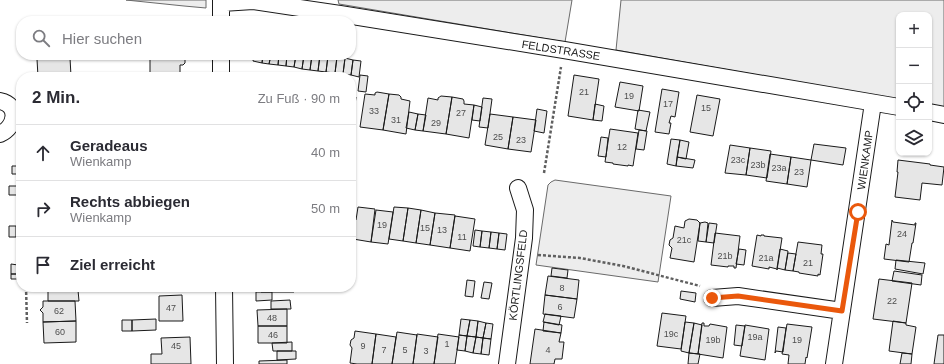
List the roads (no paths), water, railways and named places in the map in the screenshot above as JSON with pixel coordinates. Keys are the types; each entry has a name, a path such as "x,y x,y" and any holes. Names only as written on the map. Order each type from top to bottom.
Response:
{"street":[{"path":"222,2 222,16"},
{"name":"FELDSTRASSE","path":"222,2 253,2 352,16"},
{"name":"FELDSTRASSE","path":"356,17 564,50 896,107"},
{"path":"221,60 221,72"},
{"path":"0,101 10,105 14,113 12,124 5,132 0,134"},
{"name":"WIENKAMP","path":"834,364 874,103"},
{"path":"932,112 944,114"},
{"name":"KÖRTLINGSFELD","path":"507,364 524,238 525,210 518,188"},
{"path":"224,292 225,364"},
{"path":"716,298 738,296 842,311"}]}
